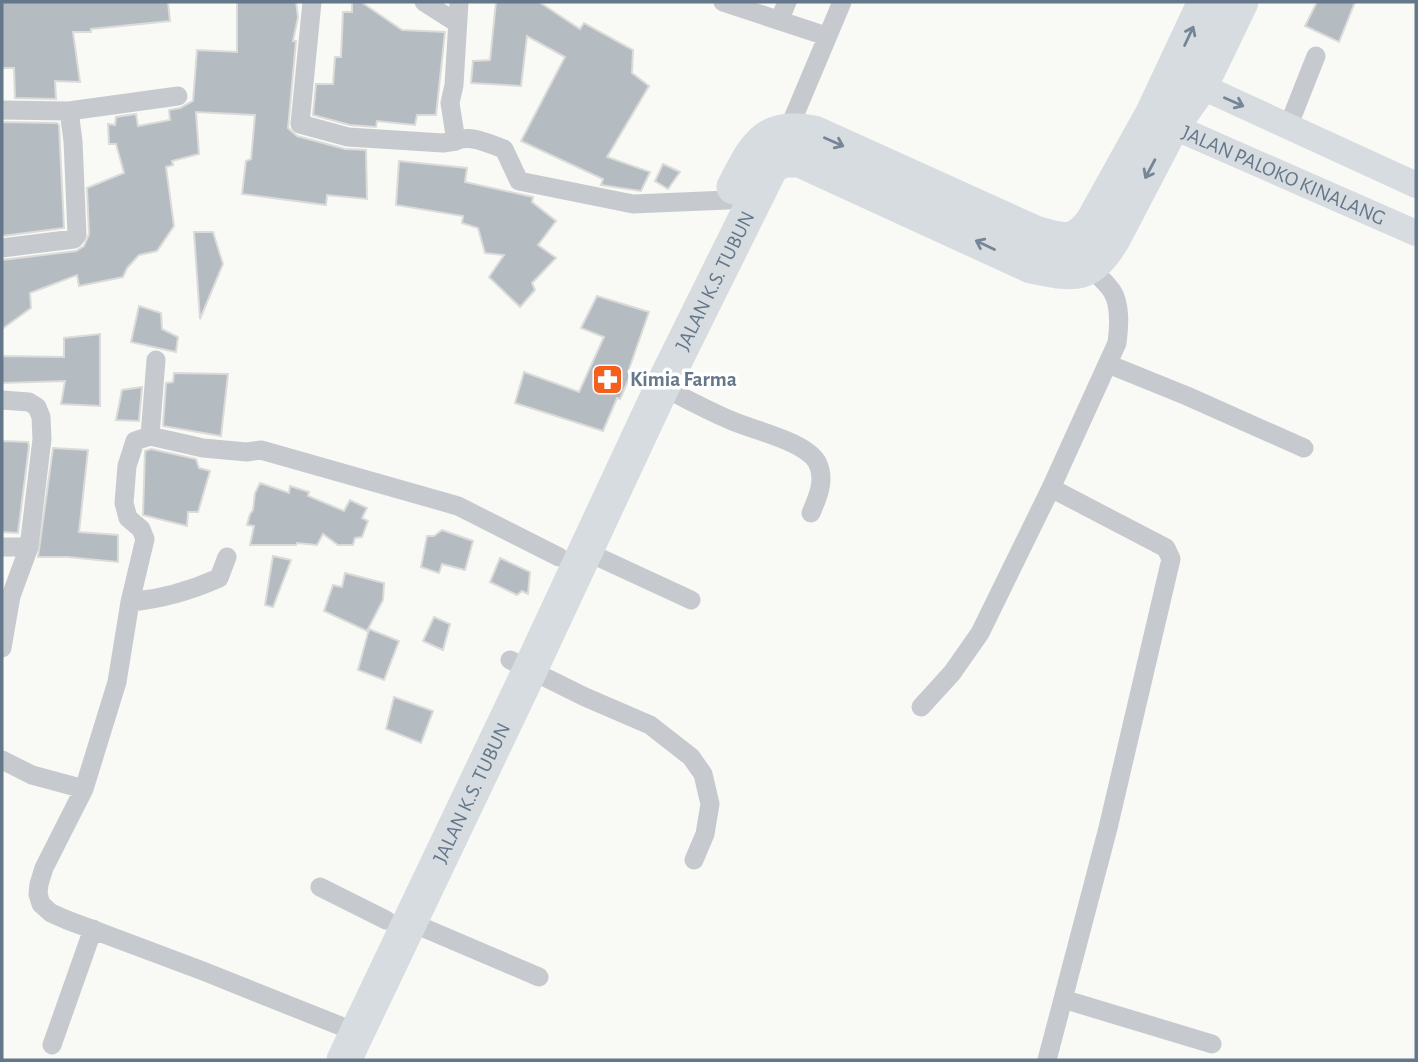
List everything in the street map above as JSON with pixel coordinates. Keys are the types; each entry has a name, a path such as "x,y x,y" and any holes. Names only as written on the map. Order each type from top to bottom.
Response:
{"highway":[{"path":"1186,80 1205,2"},
{"path":"786,144 800,160 1031,266 1061,272 1082,254 1103,256 1113,239 1163,120 1186,80 1241,2"},
{"name":"JALAN K.S. TUBUN","path":"320,1060 347,1039 398,921 572,554 728,200 757,146 765,139 786,144 760,186 662,387 572,554"}],"street":[{"path":"312,2 300,124 348,137 443,143 462,138 473,139 504,149 519,181 633,204 728,200"},
{"path":"424,2 457,23"},
{"path":"456,141 450,103 454,85 459,2"},
{"path":"723,2 784,10 826,36"},
{"path":"786,144 826,36 842,2"},
{"path":"1288,127 1315,56"},
{"path":"1186,80 1416,185"},
{"path":"2,110 69,111 178,96"},
{"path":"2,248 74,239 77,235 74,141 69,111"},
{"name":"JALAN PALOKO KINALANG","path":"1163,120 1416,233"},
{"path":"921,707 952,673 981,634 1051,488 1116,342 1118,331 1115,299 1082,254"},
{"path":"150,436 156,360"},
{"path":"1108,364 1304,448"},
{"path":"662,387 812,455 820,470 822,485 811,513"},
{"path":"2,400 29,402 37,407 41,417 42,439 29,547 11,596 2,649"},
{"path":"347,1039 51,913 41,904 38,894 44,868 84,789 117,682 130,602 145,539 141,528 128,518 124,503 125,481 135,441 150,436 203,448 247,452 261,450 439,500 691,600"},
{"path":"1047,1060 1108,828 1171,559 1166,548 1051,488"},
{"path":"2,547 29,547"},
{"path":"130,602 160,600 219,578 227,557"},
{"path":"520,665 604,706 643,721 691,757 703,774 710,804 705,834 694,860"},
{"path":"2,760 32,775 84,789"},
{"path":"320,887 539,977"},
{"path":"52,1045 93,929"},
{"path":"1063,999 1212,1044"}],"building":[{"path":"2,2 168,2 170,21 73,32 80,82 55,81 56,99 15,98 14,68 2,68"},
{"path":"237,2 296,2 298,17 293,41 296,41 288,128 297,136 345,149 366,150 367,199 327,195 326,205 242,194 246,161 251,159 255,115 196,112 199,154 172,161 173,165 166,167 174,226 157,251 139,255 123,277 79,286 77,275 30,293 31,308 2,329 2,260 76,251 84,246 89,234 87,188 124,173 116,144 109,144 108,124 115,125 116,117 136,114 138,126 170,120 169,110 193,101 197,50 237,52"},
{"path":"352,2 361,2 402,30 445,32 436,115 417,115 415,125 377,121 376,127 350,125 313,115 316,84 333,84 335,57 341,57 343,12 352,12"},
{"path":"496,2 539,2 580,29 584,23 633,50 632,73 649,86 607,157 650,172 641,191 601,185 603,179 521,141 565,57 527,36 521,86 471,83 473,61 490,60"},
{"path":"1317,2 1355,2 1339,42 1305,26"},
{"path":"2,122 59,125 64,228 2,236"},
{"path":"399,161 467,168 465,182 533,197 532,202 556,221 538,245 556,258 532,283 535,290 520,307 489,277 504,255 485,253 478,228 462,223 463,216 396,205"},
{"path":"663,164 680,172 668,189 655,181"},
{"path":"194,232 213,232 223,264 200,319"},
{"path":"597,296 649,312 628,372 631,374 603,431 515,403 524,372 579,392 604,337 581,328"},
{"path":"139,306 161,313 162,329 178,337 176,352 131,342"},
{"path":"100,334 100,406 61,404 65,381 2,383 2,356 64,357 64,338"},
{"path":"174,373 228,374 221,436 163,426 166,383 173,382"},
{"path":"142,387 139,421 116,420 122,390"},
{"path":"2,441 28,442 29,446 18,533 2,532"},
{"path":"53,448 88,450 79,532 118,535 118,562 38,557"},
{"path":"151,449 196,459 199,468 210,471 198,512 188,512 187,526 143,515 145,451"},
{"path":"260,483 289,493 290,486 309,492 308,496 344,511 350,500 367,508 362,518 368,521 362,537 355,538 353,545 338,545 323,534 317,545 250,545 254,526 247,525"},
{"path":"442,530 473,541 465,570 442,564 439,573 421,567 427,536 434,536"},
{"path":"273,556 291,560 273,607 265,605"},
{"path":"500,558 530,572 528,594 522,591 517,595 490,582"},
{"path":"345,573 384,583 383,600 367,631 324,611 333,585 342,587"},
{"path":"434,617 450,624 443,650 423,641"},
{"path":"369,629 399,641 384,680 358,670"},
{"path":"394,697 433,711 421,743 386,729"}],"place":[{"name":"Kimia Farma","path":"607,379"}]}
